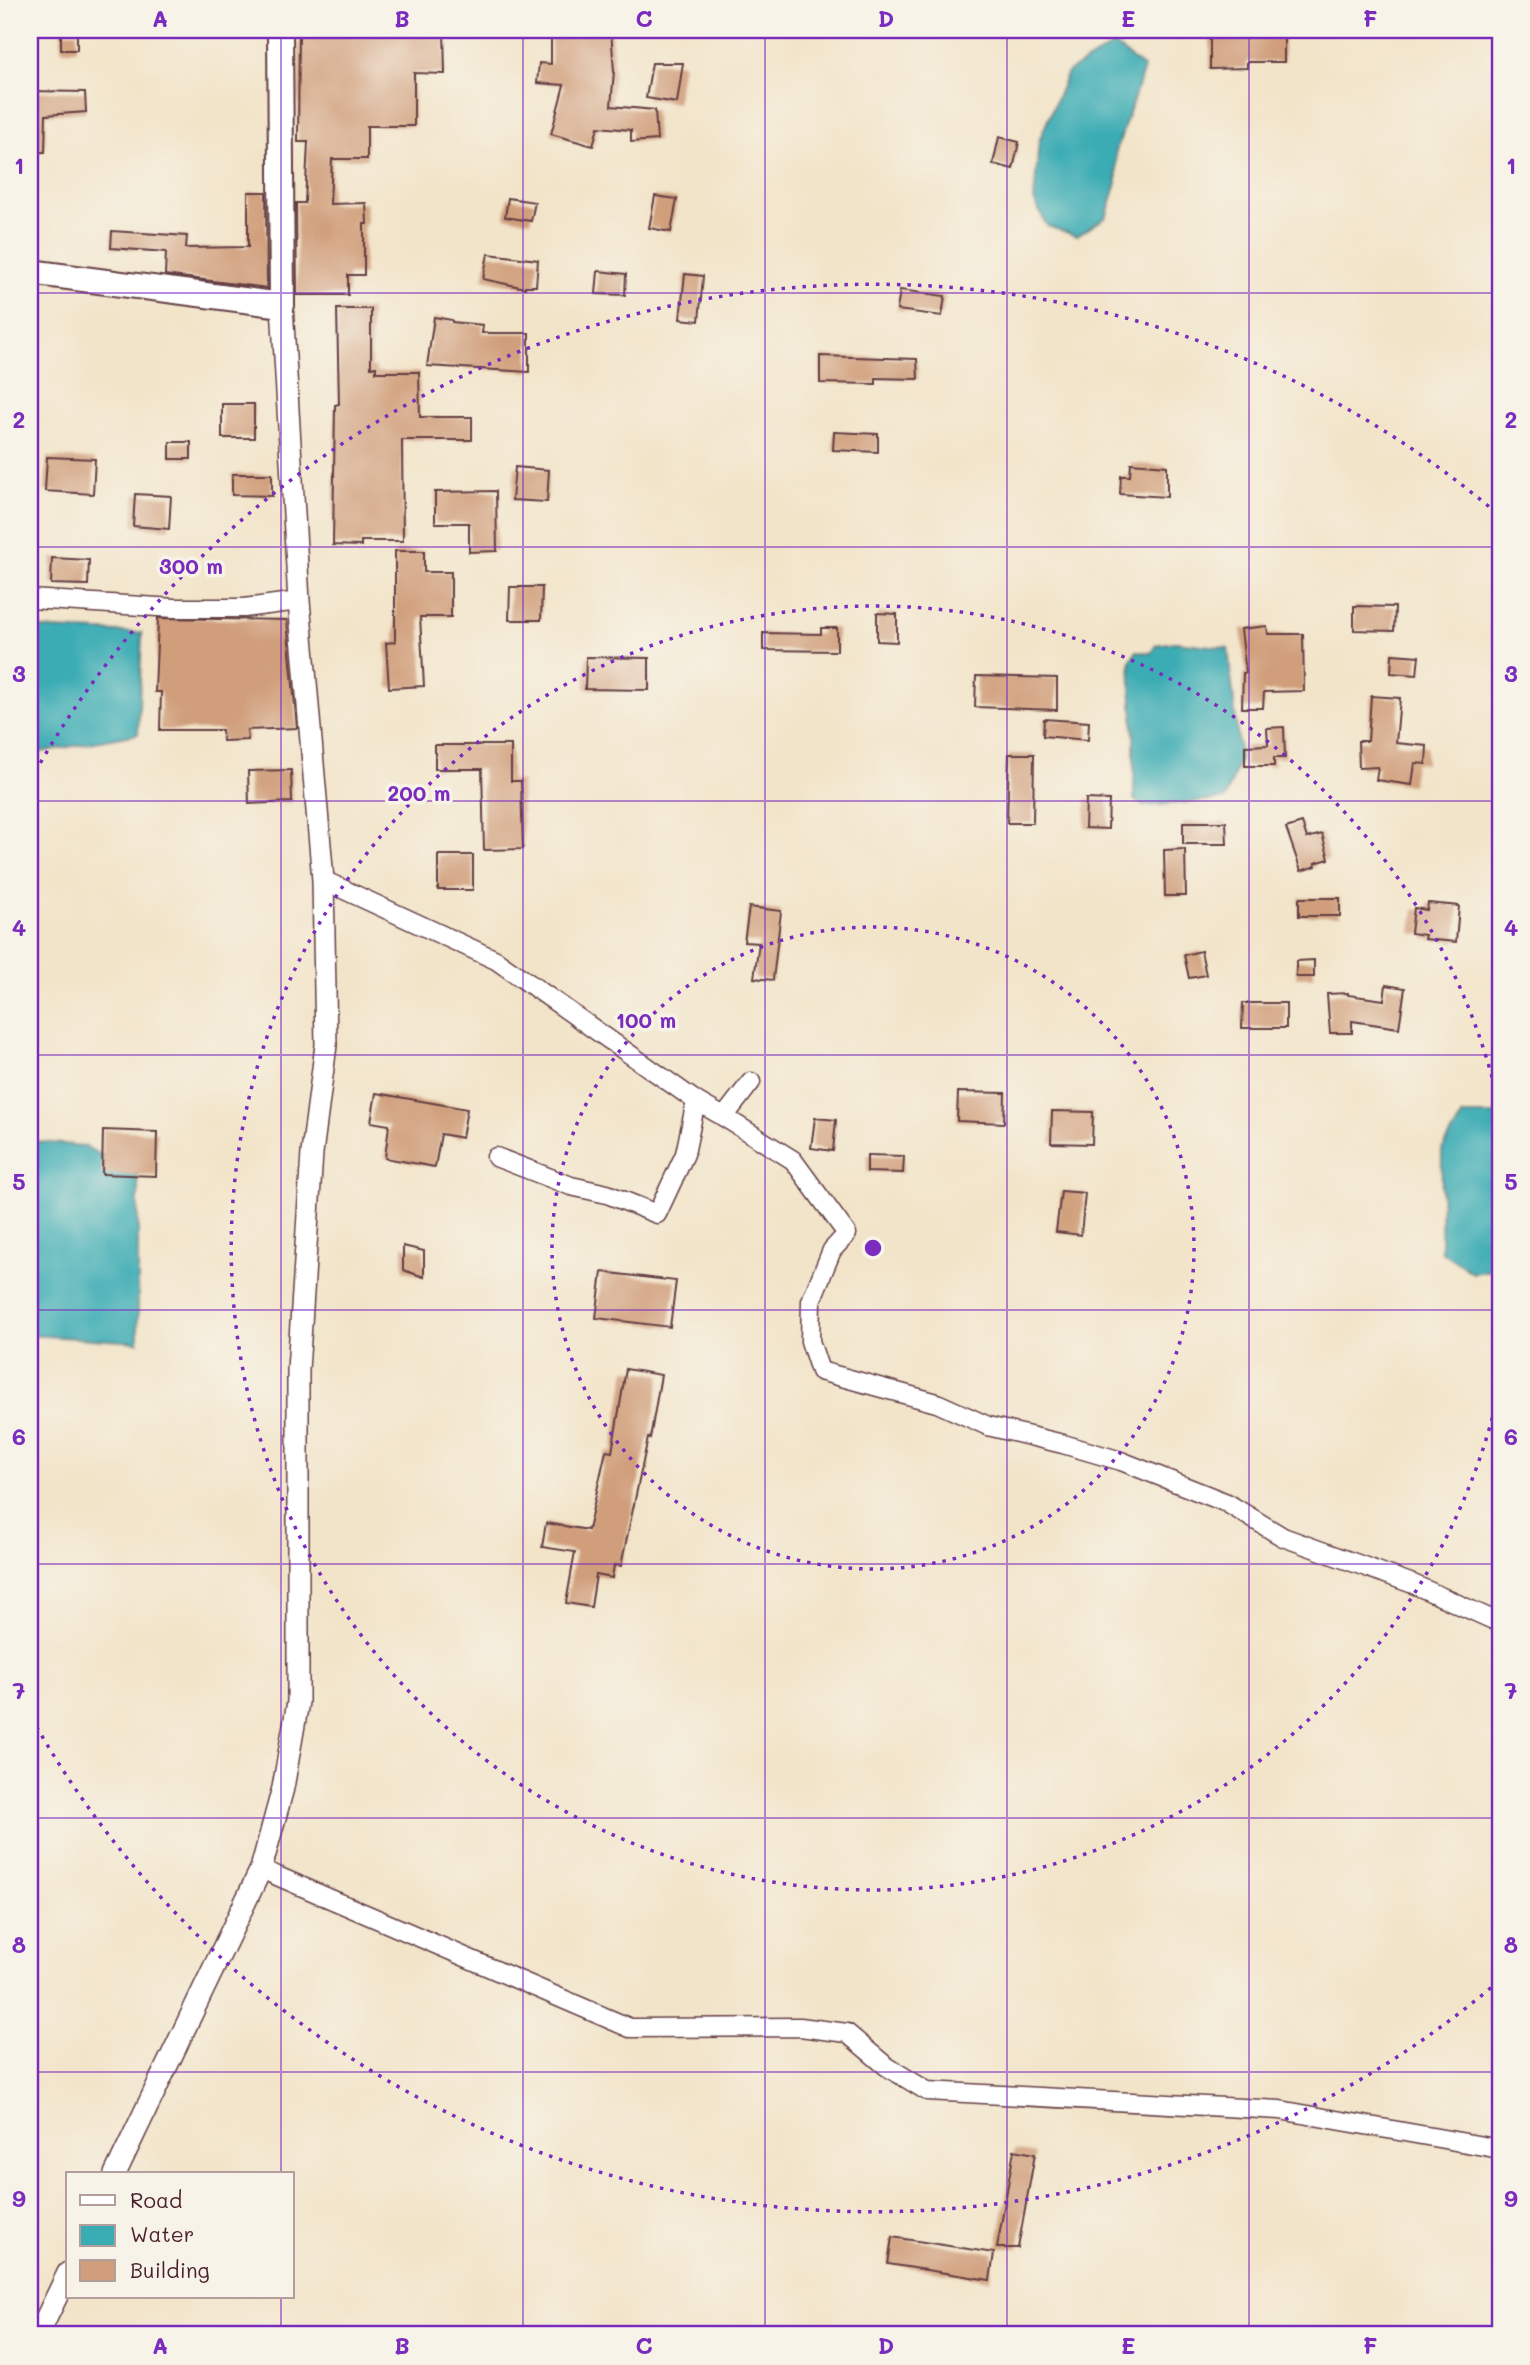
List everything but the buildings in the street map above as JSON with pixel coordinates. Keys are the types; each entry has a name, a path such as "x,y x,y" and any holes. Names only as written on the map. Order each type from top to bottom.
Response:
{"main road":[{"path":"30,272 282,305 279,30"}],"street":[{"path":"116,2172 261,1869 283,1788 298,1702 298,1370 312,1153 326,1045 323,880 299,601 282,305"},
{"path":"30,599 174,608 244,608 299,601"},
{"path":"323,880 496,960 696,1101 793,1160 847,1234 832,1250 811,1301 810,1341 820,1371 937,1403 988,1426 1121,1461 1227,1503 1283,1537 1413,1584 1500,1623"},
{"path":"724,1116 751,1082"},
{"path":"496,1157 571,1186 607,1194 657,1214 685,1154 696,1101"},
{"path":"261,1869 630,2028 812,2028 848,2033 886,2066 927,2091 1279,2110 1500,2149"},
{"path":"38,2335 66,2277"}],"water":[{"path":"1114,45 1144,68 1116,151 1117,183 1106,217 1077,236 1047,226 1034,200 1039,141 1068,72"},
{"path":"30,628 142,633 138,734 30,754"},
{"path":"1175,642 1228,648 1240,759 1225,799 1145,806 1134,800 1130,661 1137,651 1151,653 1156,645"},
{"path":"1463,1115 1500,1115 1500,1269 1473,1273 1441,1251 1442,1150"},
{"path":"30,1141 84,1146 138,1175 138,1342 30,1335"}]}
